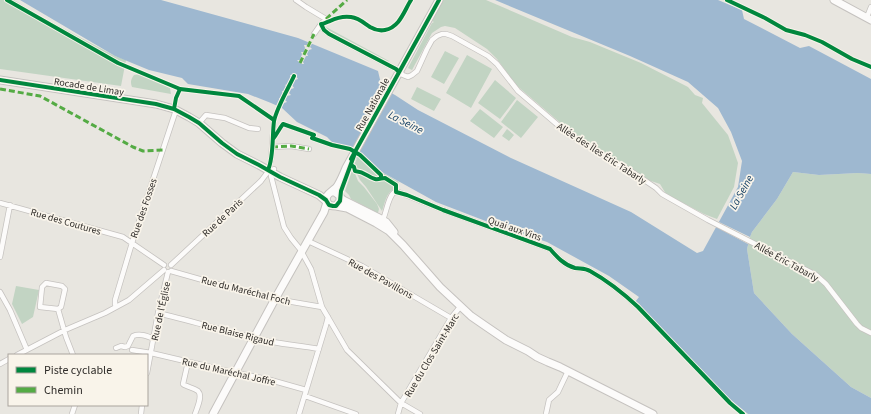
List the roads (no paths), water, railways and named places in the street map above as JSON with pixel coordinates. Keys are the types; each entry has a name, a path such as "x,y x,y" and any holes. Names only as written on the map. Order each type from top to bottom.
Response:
{"main road":[{"name":"Rue Nationale","path":"331,192 337,187 439,0"},
{"path":"834,0 869,19"},
{"name":"Rocade de Limay","path":"0,80 156,104 176,110 199,123 237,154 270,170"},
{"name":"Rue Nationale","path":"340,197 355,153"},
{"path":"270,170 322,191 337,193 344,201 382,222 434,281 460,307 484,326 543,360 560,367 653,414"},
{"path":"270,170 319,195 331,206 347,208 382,222"},
{"path":"213,414 325,210 327,201 326,197 331,192"},
{"path":"308,241 317,232 329,212 339,203 340,197"}],"street":[{"path":"296,0 326,19 314,34"},
{"path":"869,19 871,7"},
{"path":"321,24 324,30 329,34 396,69 399,72"},
{"name":"Allée des Îles Éric Tabarly","path":"399,72 406,77 412,75 417,71 432,40 442,34 452,36 488,56 497,64 518,91 566,132 631,171 656,188 662,194 751,242"},
{"name":"Rue des Fosses","path":"116,307 115,300 132,243 176,110"},
{"path":"199,123 206,115 225,118 249,128 258,129"},
{"path":"274,120 270,170 284,227 300,249 311,269 322,307 347,350 401,403 420,414"},
{"path":"272,147 291,146 309,149"},
{"name":"Rue de Paris","path":"171,265 261,181 270,170"},
{"name":"Quai aux Vins","path":"382,222 392,194 396,192 401,193 550,249 563,262 576,268 589,270 603,278 638,307"},
{"name":"Rue des Coutures","path":"0,203 124,237 167,269"},
{"path":"0,257 10,205"},
{"name":"Rue des Pavillons","path":"308,241 362,266 451,318"},
{"name":"Allée Éric Tabarly","path":"751,242 816,275 826,284 857,324 861,328 871,333"},
{"name":"Rue de l'Église","path":"148,368 167,269 172,267 171,265"},
{"path":"19,354 64,330 105,313 129,300 167,269"},
{"name":"Rue du Maréchal Foch","path":"167,269 275,299 322,307"},
{"path":"46,282 62,286 65,289 61,307 58,309 40,307 42,287 46,282"},
{"path":"0,292 10,310 27,350"},
{"name":"Rue du Clos Saint-Marc","path":"398,414 401,403 451,318 460,307"},
{"path":"58,309 73,354"},
{"name":"Rue Blaise Rigaud","path":"158,313 286,345 319,349"},
{"path":"299,414 328,318"},
{"path":"116,348 128,346 132,336 137,334 154,339"},
{"name":"Rue du Maréchal Joffre","path":"132,350 268,379 306,390"},
{"path":"188,362 183,384 200,393 195,414"},
{"path":"546,414 549,400 558,392 568,371"},
{"path":"305,396 356,414"}],"water":[{"name":"La Seine","path":"20,0 161,0 298,38 378,71 382,88 418,110 511,158 631,212 697,253 703,251 738,187 742,161 731,132 718,108 688,82 630,56 495,0 718,0 742,10 744,19 800,48 809,46 871,79 871,174 858,173 819,175 793,172 777,199 752,232 747,249 754,293 792,334 851,387 871,398 871,414 748,414 728,398 635,302 639,297 609,276 547,242 496,225 436,202 380,171 361,153 346,146 334,144 327,137 297,122 282,108 248,94 188,84 182,78 149,70 115,56"}]}
